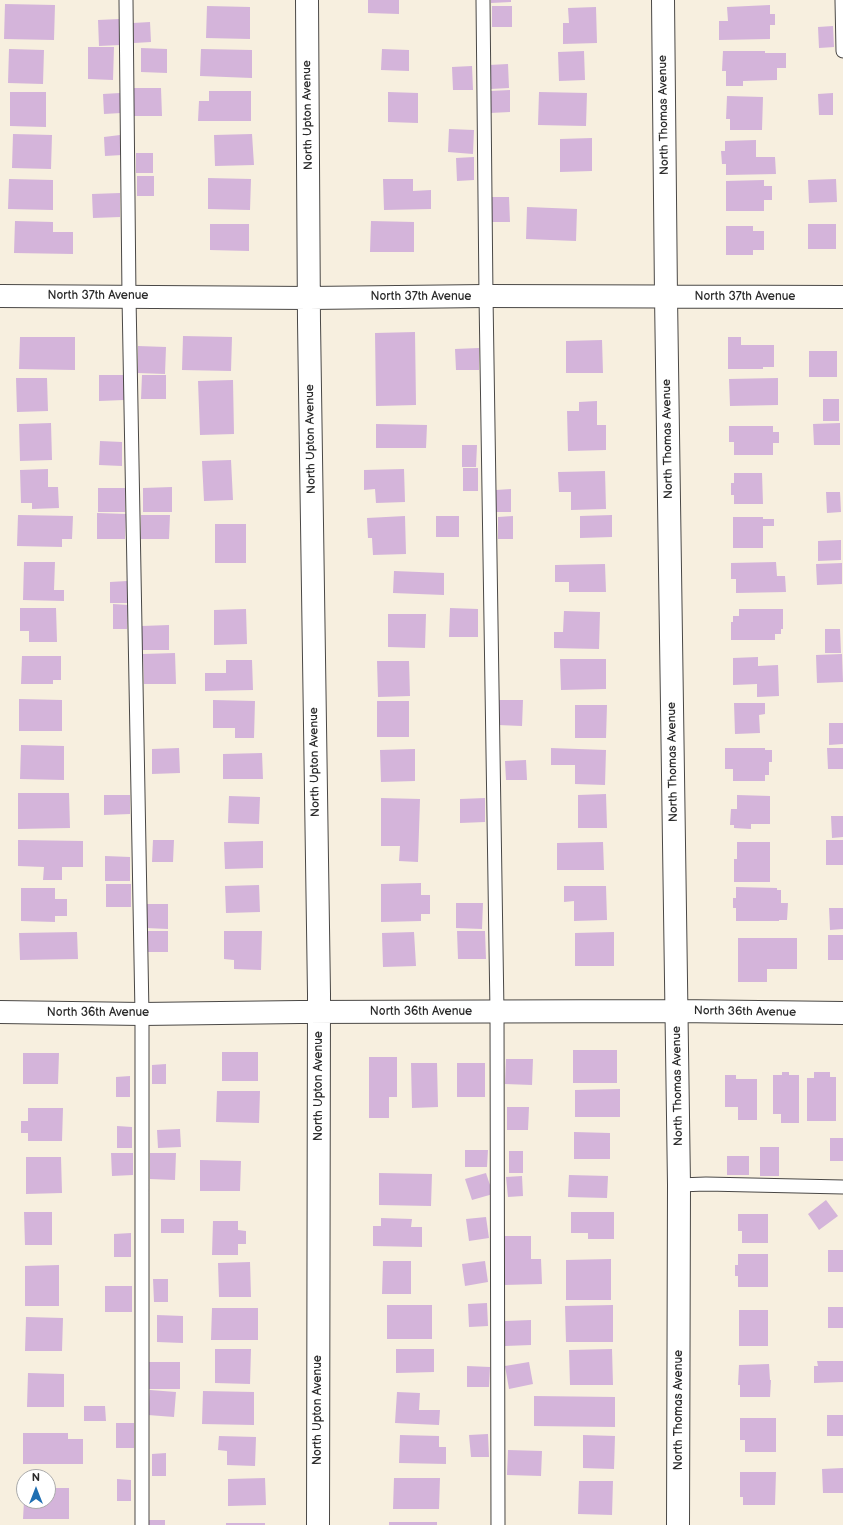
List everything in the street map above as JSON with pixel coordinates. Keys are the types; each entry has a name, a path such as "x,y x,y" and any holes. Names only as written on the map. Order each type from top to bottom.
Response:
{"street":[{"name":"North Upton Avenue","path":"306,0 319,1012 318,1525"},
{"name":"North Thomas Avenue","path":"663,0 679,1185 678,1525"},
{"name":"North 37th Avenue","path":"0,296 309,298 486,296 843,297"},
{"name":"North 36th Avenue","path":"0,1012 142,1014 676,1011 843,1013"}],"lane":[{"path":"126,0 129,297 142,1014 142,1525"},
{"path":"483,0 497,1012 498,1525"},
{"path":"842,0 843,51"},
{"path":"679,1185 706,1184 843,1187"}],"building":[{"path":"368,0 399,0 399,14 368,13"},
{"path":"491,0 511,0 511,2 491,3"},
{"path":"5,4 55,5 54,40 4,39"},
{"path":"770,5 770,14 775,14 775,25 770,25 770,39 719,40 719,21 728,21 727,7"},
{"path":"207,6 250,7 250,39 206,38"},
{"path":"492,6 512,6 512,27 492,27"},
{"path":"596,7 597,43 563,44 563,23 569,23 568,8"},
{"path":"119,19 120,45 99,46 98,20"},
{"path":"150,22 151,42 134,43 133,23"},
{"path":"833,26 834,47 819,48 818,27"},
{"path":"88,47 114,47 113,80 88,79"},
{"path":"141,48 167,49 167,73 141,72"},
{"path":"9,49 44,50 43,84 8,83"},
{"path":"201,49 252,50 252,78 200,76"},
{"path":"382,49 409,50 409,71 381,70"},
{"path":"584,51 585,80 559,81 558,52"},
{"path":"723,51 765,51 765,53 786,53 786,68 777,68 777,80 743,81 743,86 726,86 726,71 722,71"},
{"path":"508,64 509,88 490,89 489,65"},
{"path":"472,66 473,90 453,90 452,67"},
{"path":"134,88 161,88 162,116 134,116"},
{"path":"510,90 510,112 490,113 490,91"},
{"path":"209,91 251,91 251,121 198,121 199,101 209,101"},
{"path":"10,92 46,92 46,127 10,126"},
{"path":"388,92 418,93 418,123 388,122"},
{"path":"539,92 587,93 586,126 538,125"},
{"path":"120,93 121,113 104,114 103,94"},
{"path":"833,93 833,115 819,115 818,94"},
{"path":"727,96 763,97 762,130 730,130 730,119 726,119"},
{"path":"449,129 474,130 473,154 448,152"},
{"path":"13,134 52,135 51,169 12,168"},
{"path":"252,134 254,165 215,166 214,135"},
{"path":"120,135 122,155 105,156 104,137"},
{"path":"592,138 592,171 560,172 560,139"},
{"path":"756,140 756,157 775,157 776,174 726,175 726,164 722,164 721,151 725,151 725,141"},
{"path":"136,153 153,153 153,173 136,173"},
{"path":"474,157 474,180 457,181 456,158"},
{"path":"137,176 154,176 154,196 137,196"},
{"path":"208,178 251,179 250,210 208,209"},
{"path":"9,179 53,180 53,210 8,209"},
{"path":"383,179 413,179 413,191 431,190 431,209 384,210"},
{"path":"836,179 837,202 809,203 808,180"},
{"path":"764,180 764,186 772,186 772,200 764,200 764,211 726,211 726,181"},
{"path":"120,193 120,217 93,218 92,194"},
{"path":"490,197 509,197 510,222 491,222"},
{"path":"527,207 577,209 576,241 526,239"},
{"path":"15,221 53,222 53,232 73,232 73,254 14,253"},
{"path":"371,221 414,222 414,252 370,252"},
{"path":"210,224 249,224 249,251 210,250"},
{"path":"808,224 836,224 836,249 808,249"},
{"path":"726,226 753,226 753,231 764,231 764,250 753,250 753,255 726,255"},
{"path":"415,332 416,405 376,406 375,333"},
{"path":"183,336 232,337 231,371 182,370"},
{"path":"20,337 75,337 75,370 19,369"},
{"path":"728,337 741,337 741,345 774,345 774,367 763,367 763,369 728,369"},
{"path":"602,340 603,373 566,373 566,341"},
{"path":"138,346 166,347 165,374 138,373"},
{"path":"479,348 479,370 456,370 455,349"},
{"path":"809,351 837,351 837,377 809,377"},
{"path":"99,375 124,375 124,400 99,401"},
{"path":"142,375 166,375 166,399 141,399"},
{"path":"16,378 47,378 48,411 17,412"},
{"path":"778,378 778,405 730,406 729,379"},
{"path":"233,380 234,434 200,435 198,381"},
{"path":"823,399 839,399 839,421 823,421"},
{"path":"597,401 597,425 606,425 606,450 568,451 567,411 579,411 579,402"},
{"path":"51,423 52,460 20,461 19,424"},
{"path":"840,423 840,445 814,445 813,424"},
{"path":"376,424 427,425 426,448 376,448"},
{"path":"729,426 773,426 773,432 779,432 779,443 773,443 773,455 734,455 734,442 729,442"},
{"path":"100,441 122,442 122,466 99,465"},
{"path":"462,445 477,445 476,467 462,467"},
{"path":"231,460 233,500 204,501 202,461"},
{"path":"463,468 478,468 478,491 463,491"},
{"path":"48,469 48,487 58,487 59,508 32,509 32,503 21,503 20,470"},
{"path":"404,469 405,502 376,503 375,489 364,490 364,470"},
{"path":"605,471 606,509 571,510 571,492 559,492 558,472"},
{"path":"734,473 762,473 763,504 734,504 734,495 731,495 731,483 734,483"},
{"path":"172,487 172,512 143,512 143,488"},
{"path":"98,488 125,488 125,512 98,512"},
{"path":"511,489 511,512 496,512 496,490"},
{"path":"826,492 840,492 841,512 827,513"},
{"path":"97,513 126,514 125,539 97,539"},
{"path":"18,515 73,516 72,539 62,539 62,547 17,546"},
{"path":"141,515 170,515 169,539 141,539"},
{"path":"612,515 612,537 580,538 580,516"},
{"path":"405,516 406,554 373,555 372,538 368,538 367,518"},
{"path":"436,516 459,516 459,537 436,537"},
{"path":"513,516 513,539 498,539 498,517"},
{"path":"733,517 763,517 763,519 774,519 774,526 763,526 763,548 733,548"},
{"path":"215,524 246,524 246,563 215,563"},
{"path":"841,540 841,560 818,561 818,541"},
{"path":"24,562 55,562 54,590 64,590 64,601 23,600"},
{"path":"776,562 777,576 785,576 786,592 736,593 736,579 731,579 731,563"},
{"path":"842,563 842,584 817,585 816,564"},
{"path":"605,564 606,592 569,592 569,582 555,582 555,565"},
{"path":"394,571 444,573 444,595 393,593"},
{"path":"127,581 127,603 110,603 110,582"},
{"path":"113,604 128,605 127,629 113,629"},
{"path":"20,608 56,608 57,642 29,642 29,631 20,631"},
{"path":"450,608 478,609 478,637 449,637"},
{"path":"246,609 247,644 214,645 214,610"},
{"path":"739,609 783,609 783,629 781,629 781,634 775,634 775,640 731,640 731,622 733,622 733,616 739,616"},
{"path":"564,611 600,612 599,649 554,648 554,632 563,632"},
{"path":"388,614 426,614 425,648 388,647"},
{"path":"169,625 169,650 142,650 142,626"},
{"path":"825,629 840,629 841,653 825,653"},
{"path":"175,653 176,684 144,684 143,654"},
{"path":"842,654 843,682 817,683 816,655"},
{"path":"22,656 61,656 61,680 53,680 53,684 21,684"},
{"path":"758,657 758,666 778,665 779,696 757,697 757,684 733,685 733,658"},
{"path":"560,659 606,659 606,689 561,690"},
{"path":"226,660 252,660 253,690 205,691 205,673 226,673"},
{"path":"377,661 409,661 410,696 378,697"},
{"path":"19,699 62,700 62,731 19,731"},
{"path":"213,700 255,701 254,738 235,738 235,728 213,728"},
{"path":"499,700 523,700 522,726 498,725"},
{"path":"377,701 409,701 409,737 377,737"},
{"path":"734,703 765,703 765,714 759,715 760,733 735,734"},
{"path":"575,705 607,705 606,738 575,738"},
{"path":"829,723 843,723 843,744 829,745"},
{"path":"21,745 64,746 64,780 20,779"},
{"path":"179,748 180,773 152,774 152,749"},
{"path":"551,748 606,750 605,785 575,784 575,765 551,765"},
{"path":"725,748 765,748 765,750 772,750 772,762 769,762 769,775 765,775 765,781 733,781 733,769 725,769"},
{"path":"827,748 843,748 843,769 828,769"},
{"path":"415,749 415,781 381,782 380,750"},
{"path":"262,753 263,779 223,779 223,754"},
{"path":"526,760 527,780 506,780 505,761"},
{"path":"18,793 69,793 70,828 18,829"},
{"path":"606,794 607,828 578,828 578,795"},
{"path":"104,795 130,795 130,814 104,815"},
{"path":"737,795 770,796 770,824 751,824 751,829 734,828 734,825 730,825 731,809 737,809"},
{"path":"229,796 260,797 259,824 228,823"},
{"path":"381,798 420,799 418,862 399,861 400,846 381,846"},
{"path":"485,798 485,822 460,823 460,799"},
{"path":"831,816 843,816 843,837 832,838"},
{"path":"18,840 83,841 83,867 62,867 62,880 43,880 44,867 18,866"},
{"path":"153,840 174,840 173,862 152,862"},
{"path":"826,840 843,840 843,865 826,865"},
{"path":"263,841 263,868 225,869 224,842"},
{"path":"603,842 604,870 557,870 557,843"},
{"path":"737,842 770,842 770,882 734,882 734,859 737,859"},
{"path":"105,856 130,857 130,881 105,881"},
{"path":"421,883 421,895 430,895 430,914 421,914 421,921 381,922 381,884"},
{"path":"106,884 131,884 131,907 106,907"},
{"path":"259,885 260,912 226,913 225,886"},
{"path":"564,886 606,886 607,920 574,921 574,901 564,902"},
{"path":"736,887 777,888 777,890 781,890 781,903 788,903 787,920 736,921 736,908 733,908 733,898 736,898"},
{"path":"21,888 55,888 55,899 67,899 67,916 55,916 55,922 21,921"},
{"path":"456,903 483,903 482,929 456,928"},
{"path":"147,904 168,904 168,929 146,928"},
{"path":"829,908 843,908 843,929 830,930"},
{"path":"147,931 168,931 168,952 147,952"},
{"path":"224,931 262,931 261,970 234,969 234,960 224,959"},
{"path":"457,931 485,931 486,959 458,959"},
{"path":"77,932 78,959 20,960 19,933"},
{"path":"414,932 416,966 383,967 382,933"},
{"path":"614,932 614,966 575,966 575,933"},
{"path":"828,935 843,935 843,960 828,960"},
{"path":"738,938 797,938 797,969 767,969 767,982 738,982"},
{"path":"573,1050 617,1050 617,1083 573,1083"},
{"path":"222,1052 258,1052 258,1081 222,1081"},
{"path":"23,1053 59,1053 58,1084 23,1084"},
{"path":"369,1057 397,1057 397,1097 389,1097 389,1118 369,1118"},
{"path":"506,1059 533,1059 532,1085 505,1084"},
{"path":"411,1063 437,1063 438,1107 412,1108"},
{"path":"457,1063 485,1063 485,1097 457,1097"},
{"path":"166,1064 166,1084 152,1084 152,1065"},
{"path":"782,1072 789,1072 789,1075 799,1075 799,1123 781,1123 781,1114 773,1114 773,1075 782,1075"},
{"path":"814,1072 830,1072 830,1077 836,1077 836,1121 807,1121 807,1078 814,1078"},
{"path":"725,1075 736,1075 736,1079 757,1079 757,1120 738,1120 738,1107 725,1107"},
{"path":"130,1076 130,1097 116,1097 116,1077"},
{"path":"620,1089 620,1117 575,1117 575,1090"},
{"path":"217,1091 260,1091 259,1123 216,1122"},
{"path":"507,1107 529,1107 528,1130 507,1130"},
{"path":"28,1108 63,1108 62,1141 28,1141 28,1133 21,1133 21,1121 28,1121"},
{"path":"117,1126 132,1127 132,1148 117,1148"},
{"path":"180,1129 181,1147 158,1148 157,1130"},
{"path":"574,1132 610,1133 610,1159 574,1159"},
{"path":"830,1138 843,1138 843,1161 830,1161"},
{"path":"760,1147 779,1147 779,1176 760,1176"},
{"path":"465,1150 488,1150 487,1167 465,1167"},
{"path":"509,1151 523,1151 523,1173 509,1173"},
{"path":"111,1153 133,1153 133,1175 112,1176"},
{"path":"150,1153 176,1153 175,1180 150,1179"},
{"path":"727,1156 749,1156 749,1175 727,1175"},
{"path":"26,1157 61,1157 62,1193 26,1194"},
{"path":"200,1160 241,1161 240,1191 200,1191"},
{"path":"379,1173 432,1174 431,1206 379,1205"},
{"path":"486,1173 493,1194 472,1200 465,1179"},
{"path":"569,1175 608,1176 607,1198 568,1197"},
{"path":"522,1176 523,1196 508,1197 506,1177"},
{"path":"826,1200 838,1216 819,1230 808,1214"},
{"path":"24,1212 52,1212 52,1245 25,1245"},
{"path":"571,1212 614,1212 614,1239 588,1239 588,1233 571,1233"},
{"path":"738,1214 768,1214 768,1243 742,1243 742,1231 738,1231"},
{"path":"486,1217 489,1238 469,1241 466,1219"},
{"path":"381,1218 412,1219 411,1227 422,1227 422,1247 373,1246 373,1226 381,1226"},
{"path":"161,1219 184,1219 184,1233 161,1233"},
{"path":"213,1221 238,1221 238,1230 246,1231 246,1244 238,1244 238,1255 212,1255"},
{"path":"131,1233 131,1257 114,1257 114,1234"},
{"path":"504,1236 531,1236 531,1259 541,1259 542,1284 504,1285"},
{"path":"828,1250 843,1250 843,1272 828,1272"},
{"path":"738,1254 768,1254 768,1287 738,1287 738,1276 735,1276 735,1265 738,1265"},
{"path":"611,1259 611,1300 566,1300 566,1260"},
{"path":"383,1261 411,1261 411,1294 382,1294"},
{"path":"485,1261 488,1282 465,1286 462,1264"},
{"path":"250,1262 251,1297 219,1297 218,1263"},
{"path":"59,1265 59,1306 25,1306 25,1266"},
{"path":"153,1279 168,1279 168,1302 154,1302"},
{"path":"105,1286 132,1286 132,1312 105,1312"},
{"path":"487,1303 488,1326 469,1327 468,1304"},
{"path":"387,1305 432,1305 432,1339 387,1339"},
{"path":"613,1305 613,1342 566,1342 565,1306"},
{"path":"828,1307 843,1307 843,1328 828,1328"},
{"path":"212,1308 258,1308 258,1340 211,1340"},
{"path":"739,1310 768,1310 768,1346 739,1346"},
{"path":"157,1315 183,1316 183,1343 157,1342"},
{"path":"26,1317 63,1318 62,1351 25,1351"},
{"path":"531,1320 531,1345 505,1346 505,1321"},
{"path":"215,1349 251,1349 250,1384 215,1383"},
{"path":"396,1349 434,1349 434,1372 396,1373"},
{"path":"612,1349 613,1385 570,1385 569,1350"},
{"path":"817,1361 843,1361 843,1382 814,1383 814,1366 818,1366"},
{"path":"148,1362 180,1362 180,1389 148,1389"},
{"path":"529,1362 533,1384 509,1389 505,1366"},
{"path":"769,1364 771,1380 770,1397 740,1397 740,1385 738,1385 739,1365"},
{"path":"467,1366 490,1367 489,1387 467,1387"},
{"path":"28,1373 64,1374 64,1407 27,1407"},
{"path":"150,1390 176,1392 174,1417 148,1415"},
{"path":"203,1391 254,1392 254,1425 202,1424"},
{"path":"397,1392 420,1393 419,1410 440,1410 439,1425 395,1423"},
{"path":"534,1396 615,1397 615,1427 534,1426"},
{"path":"84,1406 105,1406 106,1421 84,1421"},
{"path":"827,1415 843,1415 843,1436 827,1436"},
{"path":"740,1418 776,1418 776,1452 745,1452 745,1440 740,1440"},
{"path":"116,1423 134,1423 134,1448 116,1448"},
{"path":"23,1433 68,1433 68,1439 83,1439 83,1464 23,1464"},
{"path":"488,1434 489,1457 471,1457 469,1435"},
{"path":"400,1435 439,1436 439,1447 446,1447 446,1464 399,1463"},
{"path":"583,1435 615,1436 614,1469 583,1468"},
{"path":"219,1436 256,1437 255,1466 227,1465 227,1451 218,1450"},
{"path":"508,1450 542,1451 541,1476 507,1475"},
{"path":"166,1453 166,1476 152,1476 152,1454"},
{"path":"843,1468 843,1493 823,1493 822,1469"},
{"path":"740,1472 776,1472 775,1505 743,1505 743,1497 740,1497"},
{"path":"265,1478 266,1505 228,1506 228,1479"},
{"path":"394,1478 440,1478 439,1509 393,1509"},
{"path":"117,1479 131,1480 131,1501 117,1501"},
{"path":"579,1481 613,1481 612,1515 578,1514"},
{"path":"56,1488 69,1488 69,1519 23,1519 24,1509 56,1509"},
{"path":"149,1520 165,1520 165,1525 149,1525"},
{"path":"389,1522 437,1522 437,1525 389,1525"},
{"path":"226,1523 265,1523 265,1525 226,1525"}]}
